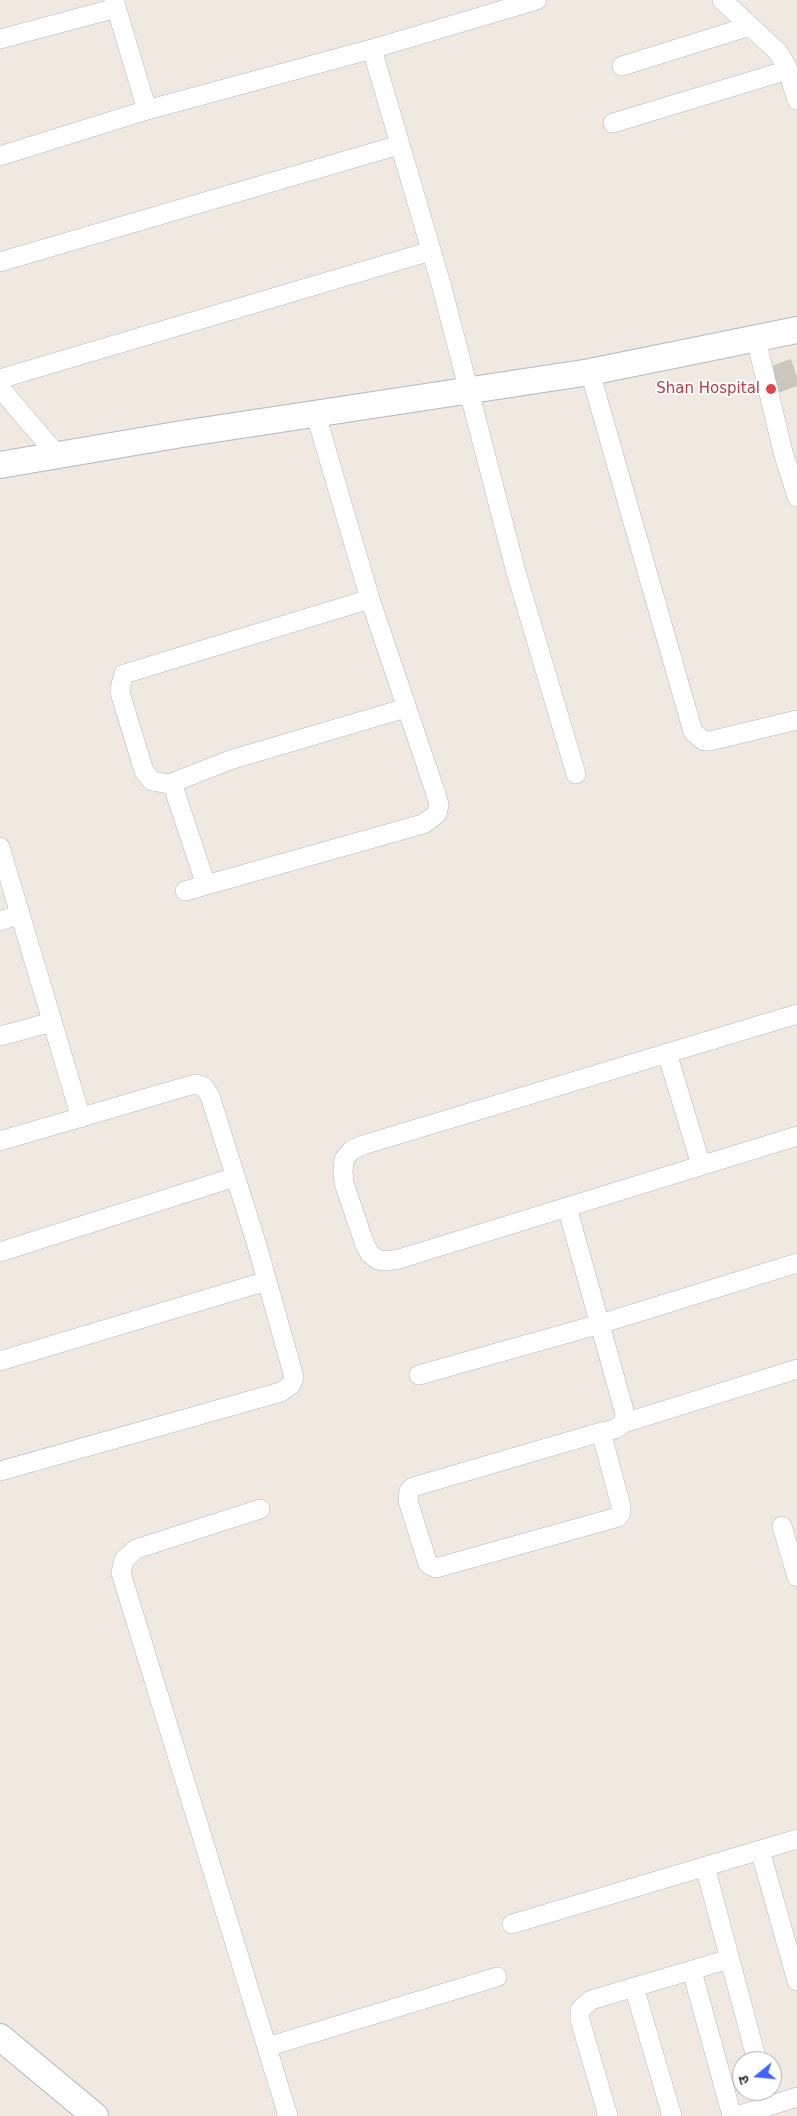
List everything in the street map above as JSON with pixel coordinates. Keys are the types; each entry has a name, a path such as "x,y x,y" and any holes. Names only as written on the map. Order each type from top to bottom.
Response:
{"street":[{"path":"0,156 147,110 372,49 537,0"},
{"path":"722,0 778,52 788,70 797,100"},
{"path":"0,39 115,4 147,110"},
{"path":"622,66 750,26"},
{"path":"372,49 470,391 516,572 576,774"},
{"path":"613,123 788,70"},
{"path":"0,262 400,144"},
{"path":"0,379 431,251"},
{"path":"0,465 130,442 590,372 797,330"},
{"path":"756,338 783,452 797,497"},
{"path":"590,372 693,732 704,740 710,741 797,720"},
{"path":"0,388 58,456"},
{"path":"185,891 423,824 432,820 437,814 439,805 436,794 370,599 316,414"},
{"path":"370,599 124,674 120,688 121,696 144,771 152,781 169,784 230,760 406,708"},
{"path":"169,784 176,792 206,885"},
{"path":"0,848 81,1118"},
{"path":"0,921 20,914"},
{"path":"797,1014 363,1145 352,1150 344,1159 342,1171 344,1183 365,1245 370,1254 378,1260 399,1259 797,1136"},
{"path":"0,1036 52,1022"},
{"path":"667,1054 701,1165"},
{"path":"0,1142 188,1086 196,1084 204,1087 210,1096 294,1371 294,1377 287,1389 0,1471"},
{"path":"0,1252 235,1177"},
{"path":"567,1207 625,1414 624,1423"},
{"path":"419,1375 600,1324 797,1263"},
{"path":"0,1362 267,1281"},
{"path":"601,1432 621,1506 621,1513 618,1517 436,1568 428,1564 408,1501 409,1492 414,1487 601,1432 615,1429 624,1423 797,1370"},
{"path":"260,1509 136,1549 124,1560 121,1573 288,2116"},
{"path":"782,1526 797,1577"},
{"path":"512,1924 797,1838"},
{"path":"760,1850 797,1981"},
{"path":"705,1866 728,1959 754,2051"},
{"path":"608,2116 579,2016 583,2006 591,2000 728,1959"},
{"path":"692,1971 732,2116"},
{"path":"267,2047 497,1978"},
{"path":"634,1987 672,2116"},
{"path":"0,2037 95,2116"},
{"path":"782,2099 797,2098"},
{"path":"737,2116 764,2101"}],"building":[{"path":"791,359 797,377 797,386 778,393 769,367"}],"place":[{"name":"Shan Hospital","path":"771,389"}]}
